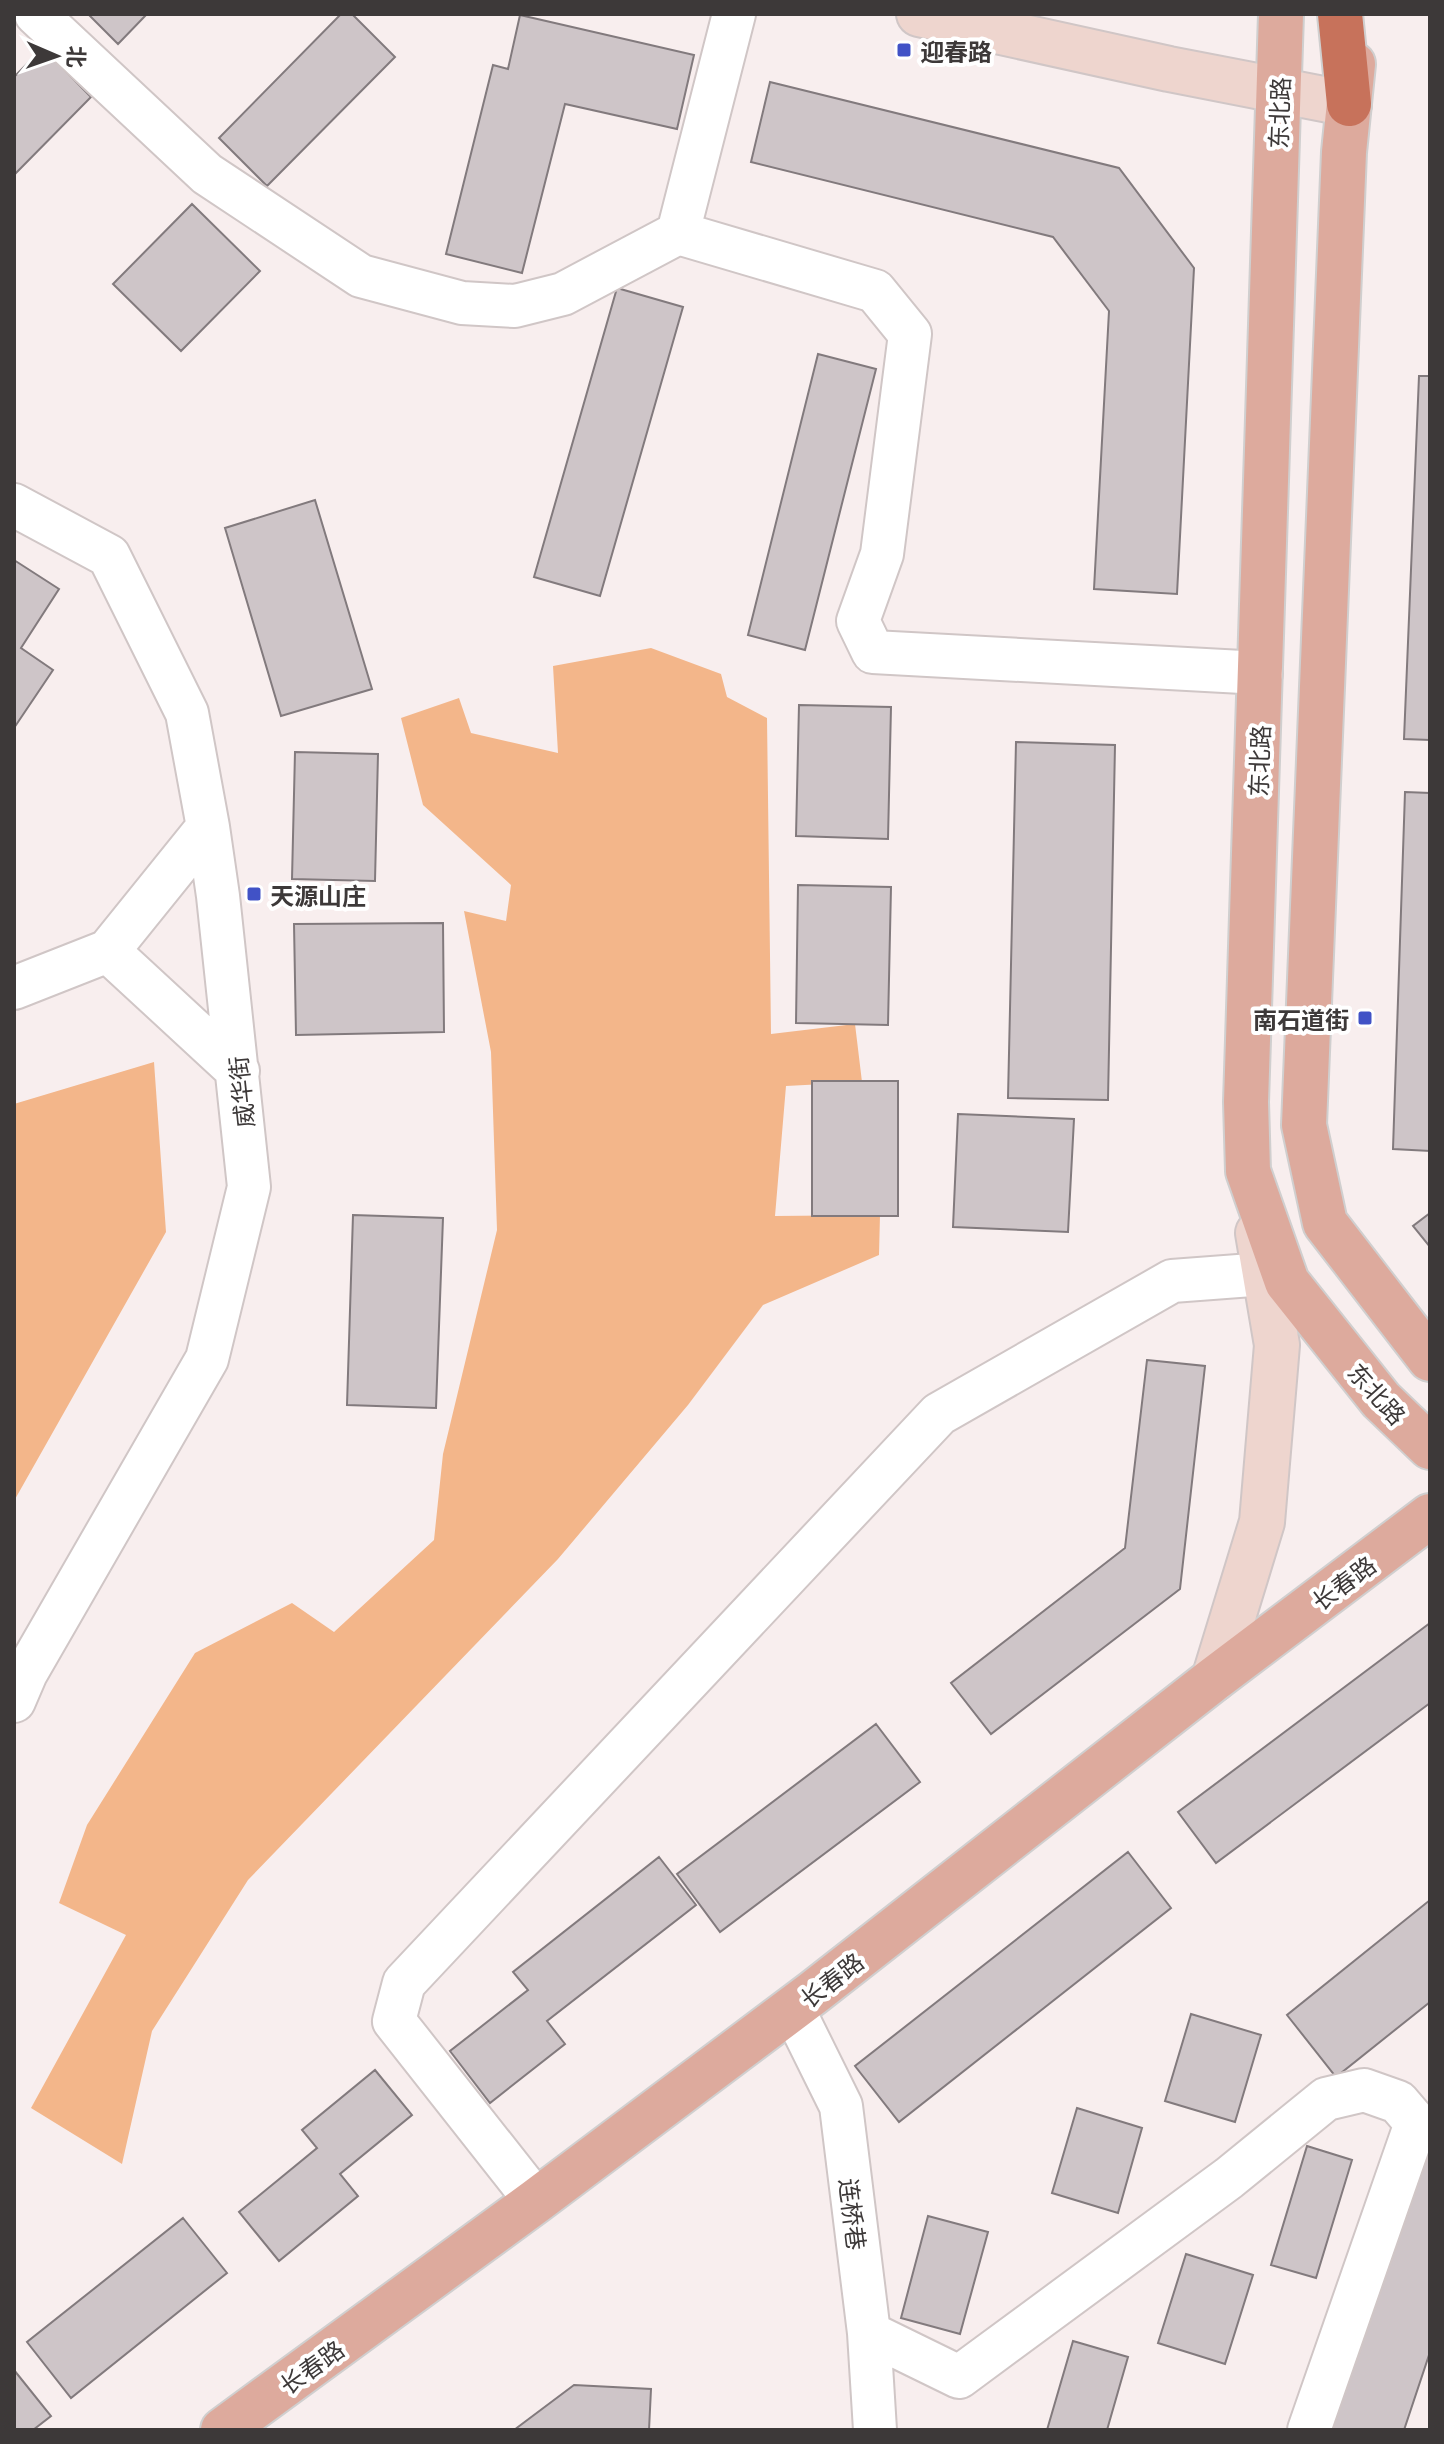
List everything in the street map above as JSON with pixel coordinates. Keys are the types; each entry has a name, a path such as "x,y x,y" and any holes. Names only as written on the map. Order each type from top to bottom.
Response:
{"highway":[{"path":"1340,14 1349,104"}],"main road":[{"path":"919,14 1169,69 1349,104"},
{"name":"东北路","path":"1281,14 1246,1102 1248,1171 1287,1282 1381,1400 1430,1447"},
{"path":"1358,14 1343,184 1304,1125 1325,1223 1430,1359"},
{"path":"1214,1679 1262,1522 1277,1345 1248,1171"},
{"name":"长春路","path":"223,2430 793,2009 1214,1679 1430,1516"}],"street":[{"path":"36,14 207,174 361,276 462,303 515,306 563,294 678,233 875,291 910,334 882,554 858,621 873,652 1261,673"},
{"path":"678,233 734,14"},
{"name":"威华街","path":"14,505 109,556 187,713 208,827 249,1187 207,1359 26,1673 14,1701"},
{"path":"14,988 108,951 208,827"},
{"path":"108,951 238,1071"},
{"path":"536,2201 394,2021 404,1983 939,1414 1172,1281 1265,1274"},
{"name":"连桥巷","path":"793,2009 841,2106 869,2333 875,2430"},
{"path":"869,2333 959,2377 1229,2178 1326,2099 1364,2090 1398,2102 1416,2123 1309,2430"}],"shaded area":[{"path":"651,648 721,674 727,697 767,718 771,1034 855,1024 862,1082 786,1086 775,1216 880,1215 879,1255 763,1305 688,1405 558,1559 248,1880 152,2031 122,2164 31,2108 126,1935 59,1903 87,1825 195,1653 292,1603 334,1632 434,1540 443,1454 497,1230 491,1052 464,911 506,921 511,885 423,805 401,718 459,698 471,733 558,753 553,666"},
{"path":"154,1062 166,1232 14,1501 14,1104"}],"building":[{"path":"88,14 147,14 118,44"},
{"path":"341,14 352,14 395,57 267,186 219,138"},
{"path":"520,15 694,55 677,129 565,104 522,273 446,254 493,65 508,69"},
{"path":"43,48 91,97 14,175 14,77"},
{"path":"770,82 1119,168 1194,268 1177,594 1094,589 1109,311 1053,237 751,162"},
{"path":"192,204 260,271 181,351 113,284"},
{"path":"617,288 683,307 600,596 534,577"},
{"path":"818,354 876,369 805,650 748,635"},
{"path":"1419,376 1430,376 1430,740 1404,739"},
{"path":"315,500 372,689 281,716 225,528"},
{"path":"14,560 59,589 21,648 53,670 14,728"},
{"path":"799,705 891,707 888,839 796,836"},
{"path":"1016,742 1115,745 1108,1100 1008,1098"},
{"path":"295,752 378,754 375,881 292,879"},
{"path":"1405,792 1430,793 1430,1151 1393,1149"},
{"path":"798,885 891,887 888,1025 796,1023"},
{"path":"443,923 444,1032 296,1035 294,924"},
{"path":"812,1081 898,1081 898,1216 812,1216"},
{"path":"958,1114 1074,1119 1068,1232 953,1227"},
{"path":"1430,1213 1430,1247 1413,1226"},
{"path":"353,1215 443,1218 436,1408 347,1405"},
{"path":"1147,1360 1205,1366 1180,1589 991,1734 951,1683 1125,1548"},
{"path":"1430,1623 1430,1703 1216,1863 1178,1812"},
{"path":"876,1724 920,1782 720,1932 677,1874"},
{"path":"1128,1852 1171,1908 899,2122 855,2066"},
{"path":"659,1857 696,1905 547,2021 565,2044 490,2103 450,2051 528,1990 513,1972"},
{"path":"1430,1900 1430,2002 1336,2077 1287,2015"},
{"path":"1191,2014 1261,2035 1235,2122 1165,2101"},
{"path":"375,2070 412,2115 340,2174 358,2196 279,2261 239,2212 317,2148 302,2130"},
{"path":"1077,2108 1142,2128 1118,2213 1052,2193"},
{"path":"1307,2146 1352,2160 1316,2278 1271,2265"},
{"path":"1423,2151 1430,2154 1430,2352 1404,2430 1331,2430"},
{"path":"928,2216 988,2232 960,2334 901,2318"},
{"path":"183,2218 227,2273 71,2398 27,2342"},
{"path":"1186,2254 1253,2275 1225,2364 1158,2343"},
{"path":"1073,2341 1128,2357 1107,2430 1047,2430"},
{"path":"14,2370 51,2416 33,2430 14,2430"},
{"path":"574,2385 651,2389 649,2430 514,2430"}],"place":[{"name":"迎春路","path":"904,50"},
{"name":"天源山庄","path":"254,894"},
{"name":"南石道街","path":"1365,1018"}]}
